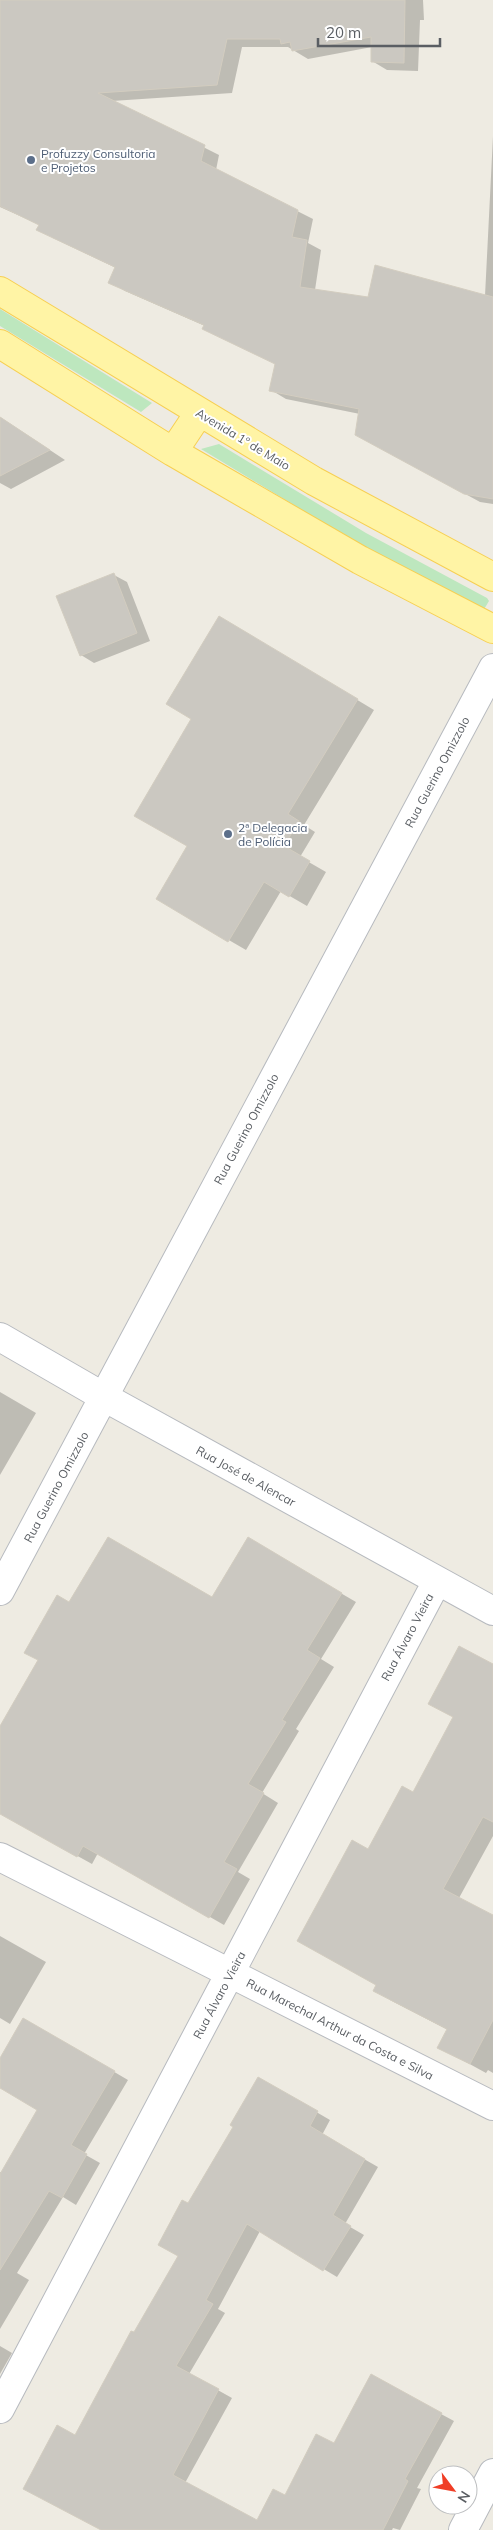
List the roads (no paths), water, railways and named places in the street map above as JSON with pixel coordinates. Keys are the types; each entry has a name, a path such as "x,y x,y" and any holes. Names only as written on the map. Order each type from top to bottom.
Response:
{"main road":[{"name":"Avenida 1º de Maio","path":"0,291 314,481 493,576"},
{"path":"0,344 173,452 360,560 493,630"},
{"path":"173,452 200,413"}],"street":[{"name":"Rua Guerino Omizzolo","path":"0,1591 493,668"},
{"name":"Rua José de Alencar","path":"0,1337 104,1397 493,1611"},
{"name":"Rua Álvaro Vieira","path":"0,2409 437,1581"},
{"name":"Rua Marechal Arthur da Costa e Silva","path":"0,1857 493,2106"},
{"path":"463,2530 493,2472"}],"place":[{"name":"Profuzzy Consultoria e Projetos","path":"31,160"},
{"name":"2ª Delegacia de Polícia","path":"228,834"}]}
